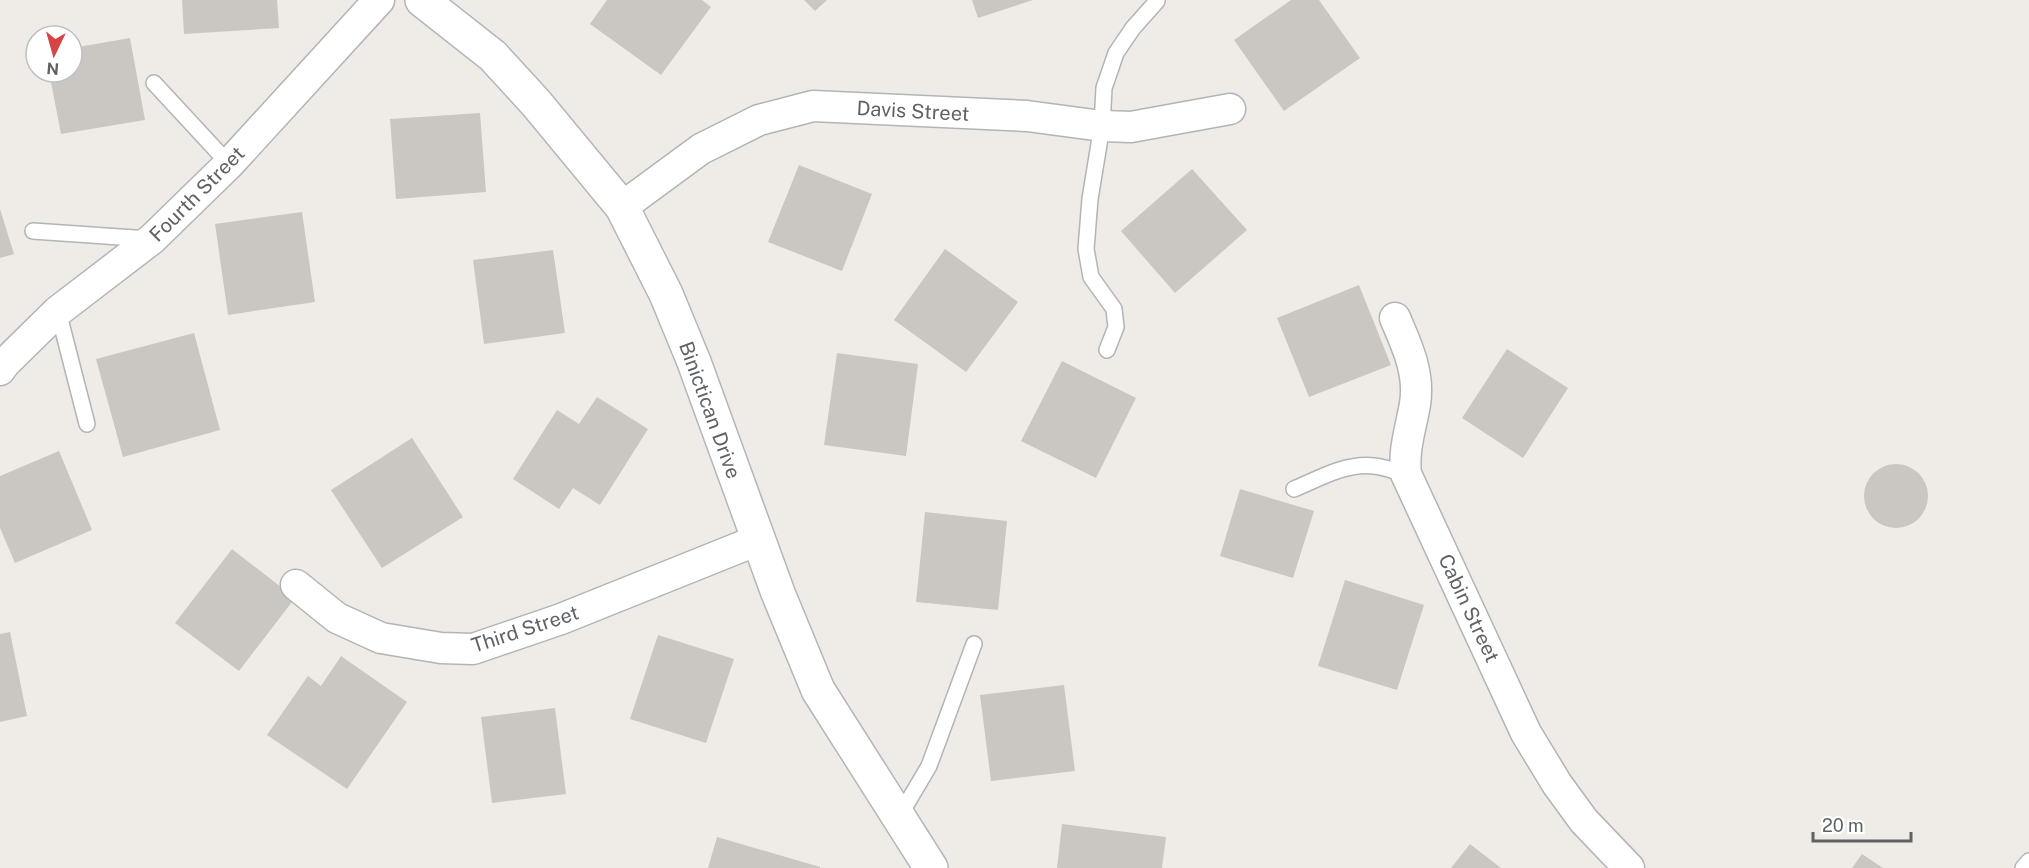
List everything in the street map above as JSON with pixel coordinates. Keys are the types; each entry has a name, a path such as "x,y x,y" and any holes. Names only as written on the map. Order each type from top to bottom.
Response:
{"street":[{"name":"Fourth Street","path":"0,370 58,311 152,239 229,164 379,0"},
{"name":"Binictican Drive","path":"422,0 493,56 536,103 622,207 666,294 758,540 818,690 931,868"},
{"name":"Davis Street","path":"622,207 700,149 759,120 813,106 1027,116 1102,126 1131,127 1230,109"},
{"name":"Cabin Street","path":"1395,318 1412,358 1416,379 1416,403 1404,459 1406,474 1526,733 1557,784 1584,821 1629,868"},
{"name":"Third Street","path":"296,585 337,618 381,638 441,648 473,649 561,619 758,540"}],"lane":[{"path":"1107,350 1116,327 1114,309 1091,277 1086,249 1090,199 1102,126 1104,88 1116,53 1133,28 1157,1"},
{"path":"154,83 229,164"},
{"path":"33,231 152,239"},
{"path":"58,311 87,424"},
{"path":"1294,489 1335,471 1356,467 1373,465 1406,474"},
{"path":"896,812 906,805 929,766 974,644"},
{"path":"2024,868 2029,861"}],"building":[{"path":"182,0 277,0 279,28 184,34"},
{"path":"607,0 702,0 711,7 661,75 590,24"},
{"path":"804,0 827,0 815,11"},
{"path":"972,0 1033,0 978,18"},
{"path":"1291,0 1319,0 1360,58 1284,111 1234,40"},
{"path":"130,38 145,120 61,134 51,84 84,84 84,46"},
{"path":"480,113 486,192 396,199 390,119"},
{"path":"799,165 872,194 842,271 768,242"},
{"path":"1192,169 1247,230 1175,293 1121,231"},
{"path":"0,209 14,254 0,258"},
{"path":"302,212 315,302 228,315 215,224"},
{"path":"945,249 1018,302 966,372 894,320"},
{"path":"553,250 565,333 484,344 473,260"},
{"path":"1359,285 1391,365 1309,397 1277,318"},
{"path":"194,333 220,430 123,457 96,359"},
{"path":"1507,349 1568,388 1523,458 1462,418"},
{"path":"837,353 918,364 906,456 824,445"},
{"path":"1062,361 1136,398 1096,478 1021,441"},
{"path":"597,397 648,429 600,505 573,488 559,509 513,479 557,410 579,424"},
{"path":"412,438 463,517 382,568 331,490"},
{"path":"59,451 92,530 15,563 0,528 0,476"},
{"path":"1890,464 1902,464 1919,473 1926,484 1928,496 1926,508 1919,519 1902,528 1890,528 1878,523 1869,514 1864,502 1864,490 1869,478 1878,469"},
{"path":"1240,489 1314,511 1293,578 1220,556"},
{"path":"925,512 1007,521 998,610 916,602"},
{"path":"232,549 295,598 239,671 175,623"},
{"path":"1345,580 1424,605 1397,690 1318,666"},
{"path":"10,632 27,716 0,722 0,634"},
{"path":"658,635 734,659 706,743 630,719"},
{"path":"341,656 407,702 347,789 267,735 308,676 321,686"},
{"path":"1064,685 1075,771 991,781 980,695"},
{"path":"555,708 566,794 492,803 481,717"},
{"path":"1062,824 1166,837 1162,868 1057,868"},
{"path":"717,837 820,867 820,868 708,868"},
{"path":"1470,844 1501,868 1451,868"},
{"path":"1862,854 1883,868 1852,868"}]}
